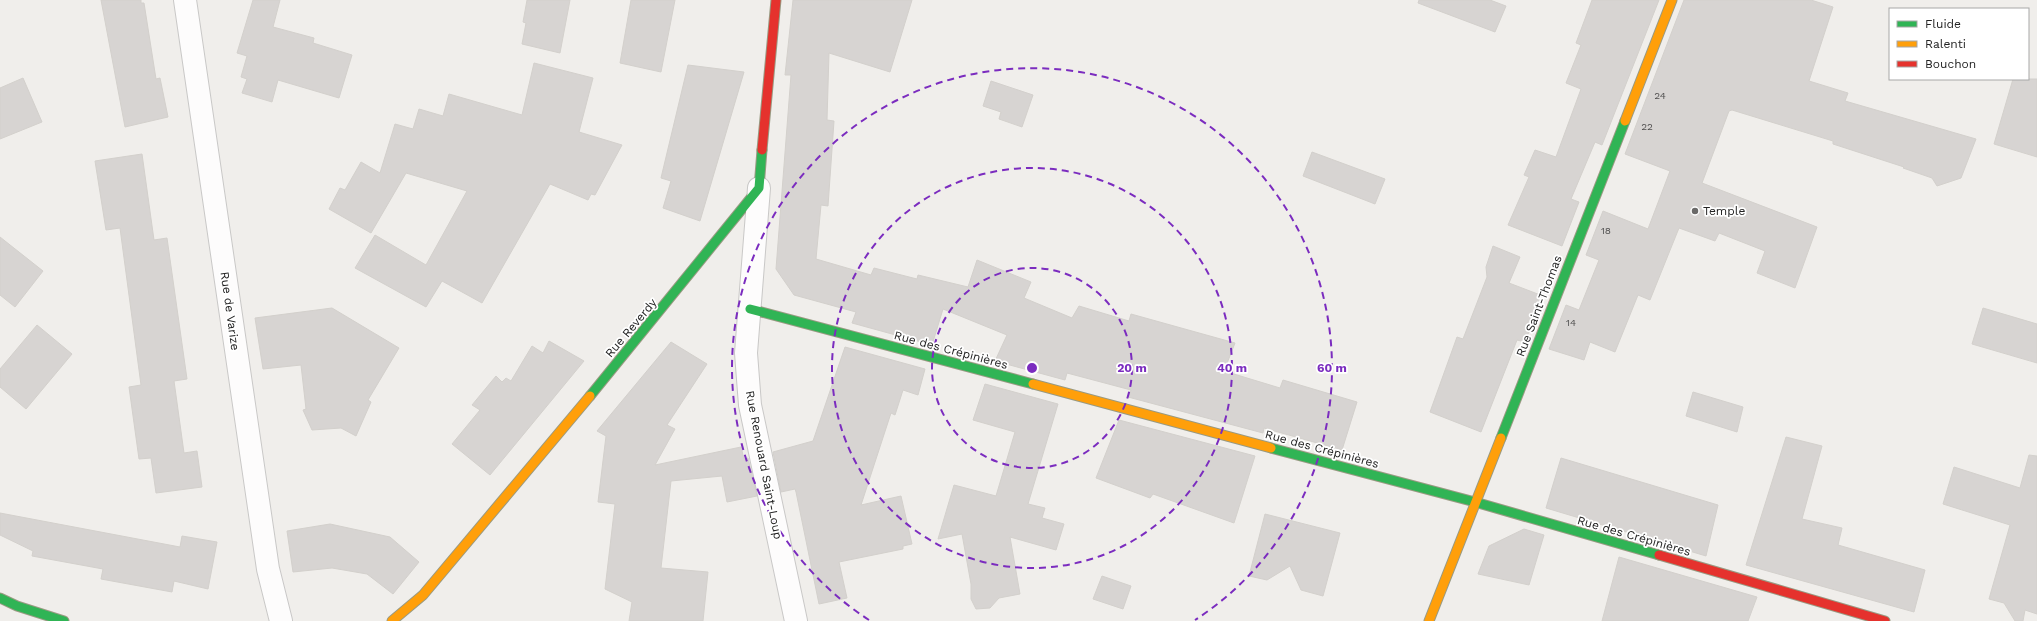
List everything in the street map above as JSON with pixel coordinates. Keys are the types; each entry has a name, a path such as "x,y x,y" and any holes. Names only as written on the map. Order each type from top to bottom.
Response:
{"street":[{"name":"Rue de Varize","path":"185,0 268,569 281,621"},
{"path":"759,188 776,0"},
{"name":"Rue Saint-Thomas","path":"1429,621 1672,0"},
{"name":"Rue Renouard Saint-Loup","path":"759,188 746,354 750,405 796,621"},
{"name":"Rue Reverdy","path":"392,621 423,595 650,324 759,188"},
{"name":"Rue des Crépinières","path":"750,309 1475,502 1885,621"},
{"path":"0,598 17,606 64,621"}],"building":[{"path":"101,0 141,0 141,3 144,3 156,79 160,78 168,117 125,127"},
{"path":"253,0 280,0 273,27 314,38 313,43 352,55 339,98 278,80 272,102 242,93 247,79 241,77 247,56 237,53"},
{"path":"527,0 570,0 560,53 522,44 526,23 523,22"},
{"path":"631,0 675,0 661,72 620,63"},
{"path":"793,0 912,0 890,72 829,53 827,120 834,121 828,206 821,205 816,259 871,275 874,268 917,279 918,275 968,287 977,260 1031,282 1024,298 1072,318 1079,306 1129,321 1131,314 1235,343 1224,371 1280,388 1283,380 1357,402 1342,450 1264,428 1263,433 1128,397 1131,390 1067,373 1065,380 995,361 1007,335 943,309 932,345 852,323 856,312 794,295 776,269 791,75 785,75"},
{"path":"1419,0 1490,0 1506,6 1495,32 1418,3"},
{"path":"1592,0 1659,0 1602,145 1595,142 1571,199 1579,202 1562,246 1508,225 1529,177 1524,175 1535,150 1556,157 1581,89 1566,83 1581,45 1576,43"},
{"path":"1684,0 1811,0 1833,7 1809,81 1848,93 1845,101 1976,139 1961,178 1937,186 1932,178 1903,168 1904,167 1833,144 1833,141 1732,110 1729,111 1702,183 1817,227 1795,288 1757,273 1765,251 1719,233 1715,241 1679,228 1650,300 1638,295 1615,352 1590,342 1584,360 1549,349 1566,305 1579,310 1599,260 1586,255 1603,211 1648,229 1670,171 1625,154"},
{"path":"534,63 593,78 579,132 622,145 595,195 591,194 588,200 550,184 482,303 442,281 426,307 355,268 375,235 426,265 467,191 406,173 371,233 329,209 340,188 345,190 361,162 380,173 395,124 413,129 419,109 443,116 449,94 522,115"},
{"path":"688,65 744,72 700,221 663,208 671,181 661,178"},
{"path":"23,78 42,122 0,139 0,88"},
{"path":"2037,79 2037,157 1994,144 2013,80"},
{"path":"991,81 1033,95 1022,127 999,119 1001,112 983,106"},
{"path":"1312,152 1385,179 1375,204 1303,176"},
{"path":"142,154 154,240 167,238 187,379 174,381 184,453 197,451 202,487 156,493 151,458 139,459 129,387 141,385 120,228 106,230 95,161"},
{"path":"0,237 43,271 15,307 0,295"},
{"path":"1493,246 1520,257 1509,283 1543,296 1525,342 1517,340 1481,432 1430,412 1457,337 1463,339 1487,277 1486,267"},
{"path":"332,308 399,348 368,400 371,402 356,436 341,428 312,430 303,410 306,409 301,365 263,369 255,318"},
{"path":"1983,308 2037,324 2037,363 1972,344"},
{"path":"37,325 72,354 26,409 0,387 0,369"},
{"path":"549,341 584,361 490,475 452,444 480,410 472,405 496,376 502,382 506,378 511,381 532,346 543,353"},
{"path":"671,342 707,364 667,425 675,429 655,465 741,447 744,459 748,458 757,496 727,502 722,476 671,481 661,568 708,572 703,621 629,621 632,602 605,589 615,504 598,502 606,436 597,431"},
{"path":"845,347 925,369 918,395 903,390 895,415 891,413 861,505 901,496 912,544 903,546 903,549 839,562 847,598 819,604 796,492 795,489 781,492 773,452 813,441"},
{"path":"985,384 1058,404 1028,504 1045,508 1042,518 1064,524 1056,550 1010,537 1020,594 999,598 990,608 976,609 971,599 971,584 962,534 938,539 954,485 996,496 1015,432 973,420"},
{"path":"1693,392 1743,407 1737,432 1686,416"},
{"path":"1119,420 1255,456 1234,523 1153,494 1150,498 1096,478"},
{"path":"1786,437 1822,446 1802,519 1842,528 1838,545 1925,570 1914,612 1746,565"},
{"path":"2029,455 2037,456 2037,614 2025,610 2023,621 2015,621 2004,603 1989,599 2010,525 1943,504 1954,467 2020,488"},
{"path":"1561,458 1718,505 1706,556 1546,508"},
{"path":"0,513 180,547 182,536 217,542 208,589 174,581 172,592 101,579 103,569 32,556 33,551 0,535"},
{"path":"1265,514 1340,533 1323,596 1301,590 1290,566 1267,580 1249,576"},
{"path":"330,524 390,537 419,562 393,594 367,574 332,568 293,572 287,531"},
{"path":"1524,529 1544,535 1529,585 1478,574 1489,546"},
{"path":"1619,557 1757,597 1748,621 1602,621"},
{"path":"1102,576 1131,586 1123,609 1093,599"}],"traffic: fast":[{"path":"1501,438 1625,121"},
{"path":"590,396 759,188 762,150"},
{"path":"750,309 1033,384"},
{"path":"1271,448 1475,502 1659,555"},
{"path":"0,598 17,606 64,621"}],"traffic: slow":[{"path":"1625,121 1672,0"},
{"path":"1033,384 1271,448"},
{"path":"392,621 423,595 590,396"},
{"path":"1429,621 1501,438"}],"traffic: jam":[{"path":"762,150 776,0"},
{"path":"1659,555 1885,621"}],"place":[{"name":"Temple","path":"1695,211"}]}
